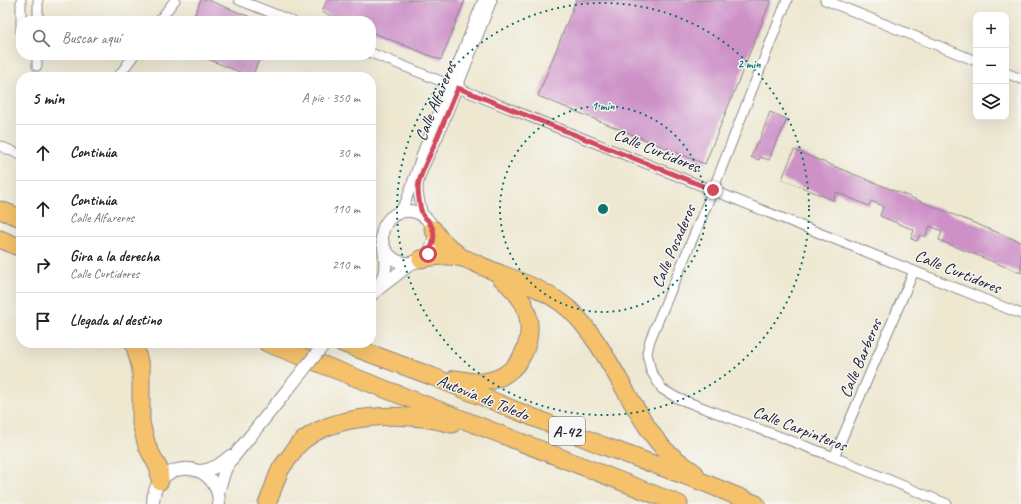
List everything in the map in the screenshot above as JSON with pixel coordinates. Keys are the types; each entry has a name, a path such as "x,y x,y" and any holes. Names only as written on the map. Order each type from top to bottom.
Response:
{"highway":[{"path":"0,210 16,216"},
{"path":"428,222 440,239 462,258"},
{"path":"0,239 16,246"},
{"path":"417,261 445,256 462,258 537,288 554,298 568,309 594,338 647,427 664,449 682,464 699,475 705,483"},
{"path":"431,376 483,382 496,378 507,372 517,364 523,356 529,335 528,315 524,304 517,294 494,271"},
{"path":"135,348 141,369 141,423 147,446 159,469 160,481"},
{"name":"Autovía de Toledo","path":"280,348 679,504"},
{"name":"Autovía de Toledo","path":"355,348 431,376 604,446 705,483 756,504"},
{"path":"267,504 281,469 297,446 314,432 335,424 359,418 407,417 435,419 484,433 495,431"}],"street":[{"path":"21,16 22,0"},
{"path":"38,0 38,16"},
{"path":"164,16 175,0"},
{"path":"239,0 256,3 282,16"},
{"name":"Calle Alfareros","path":"428,222 420,204 418,188 422,172 432,150 483,0"},
{"name":"Calle Alfareros","path":"399,212 406,201 424,148 454,86 492,0"},
{"name":"Calle Posaderos","path":"651,371 647,353 650,340 713,190 787,0"},
{"path":"825,0 973,60"},
{"name":"Calle Curtidores","path":"376,55 1021,314"},
{"path":"37,60 37,66"},
{"path":"122,72 130,60"},
{"path":"1009,74 1021,79"},
{"path":"0,146 16,153"},
{"path":"376,289 383,279 385,270 382,229 386,222 399,212 407,210 416,212 428,222 434,237 428,254 376,291"},
{"path":"384,247 388,254 395,260 404,263 417,261"},
{"name":"Calle Barberos","path":"834,457 914,271"},
{"path":"219,498 225,470 239,449 321,348"},
{"name":"Calle Carpinteros","path":"651,371 662,389 677,398 834,457 948,504"},
{"path":"153,504 154,492 160,481 170,472 182,468 207,471 220,464 239,449"},
{"path":"200,471 209,478 216,487 219,498"}],"building":[{"path":"201,0 208,0 248,16 194,16"},
{"path":"327,0 465,0 441,60 376,34 376,16 332,16 322,12"},
{"path":"576,0 771,0 705,164 538,96"},
{"path":"210,60 259,60 254,72 240,72"},
{"path":"770,112 787,119 769,160 760,157 759,160 751,157 756,143 758,144"},
{"path":"794,150 1021,242 1021,273 939,240 942,231 930,226 925,237 920,235 917,241 911,239 914,230 880,216 883,206 871,201 869,206 836,192 833,200 782,179"}],"route":[{"path":"428,254 434,237 433,229 429,221 423,215 418,188 422,172 458,88 713,190"}]}
